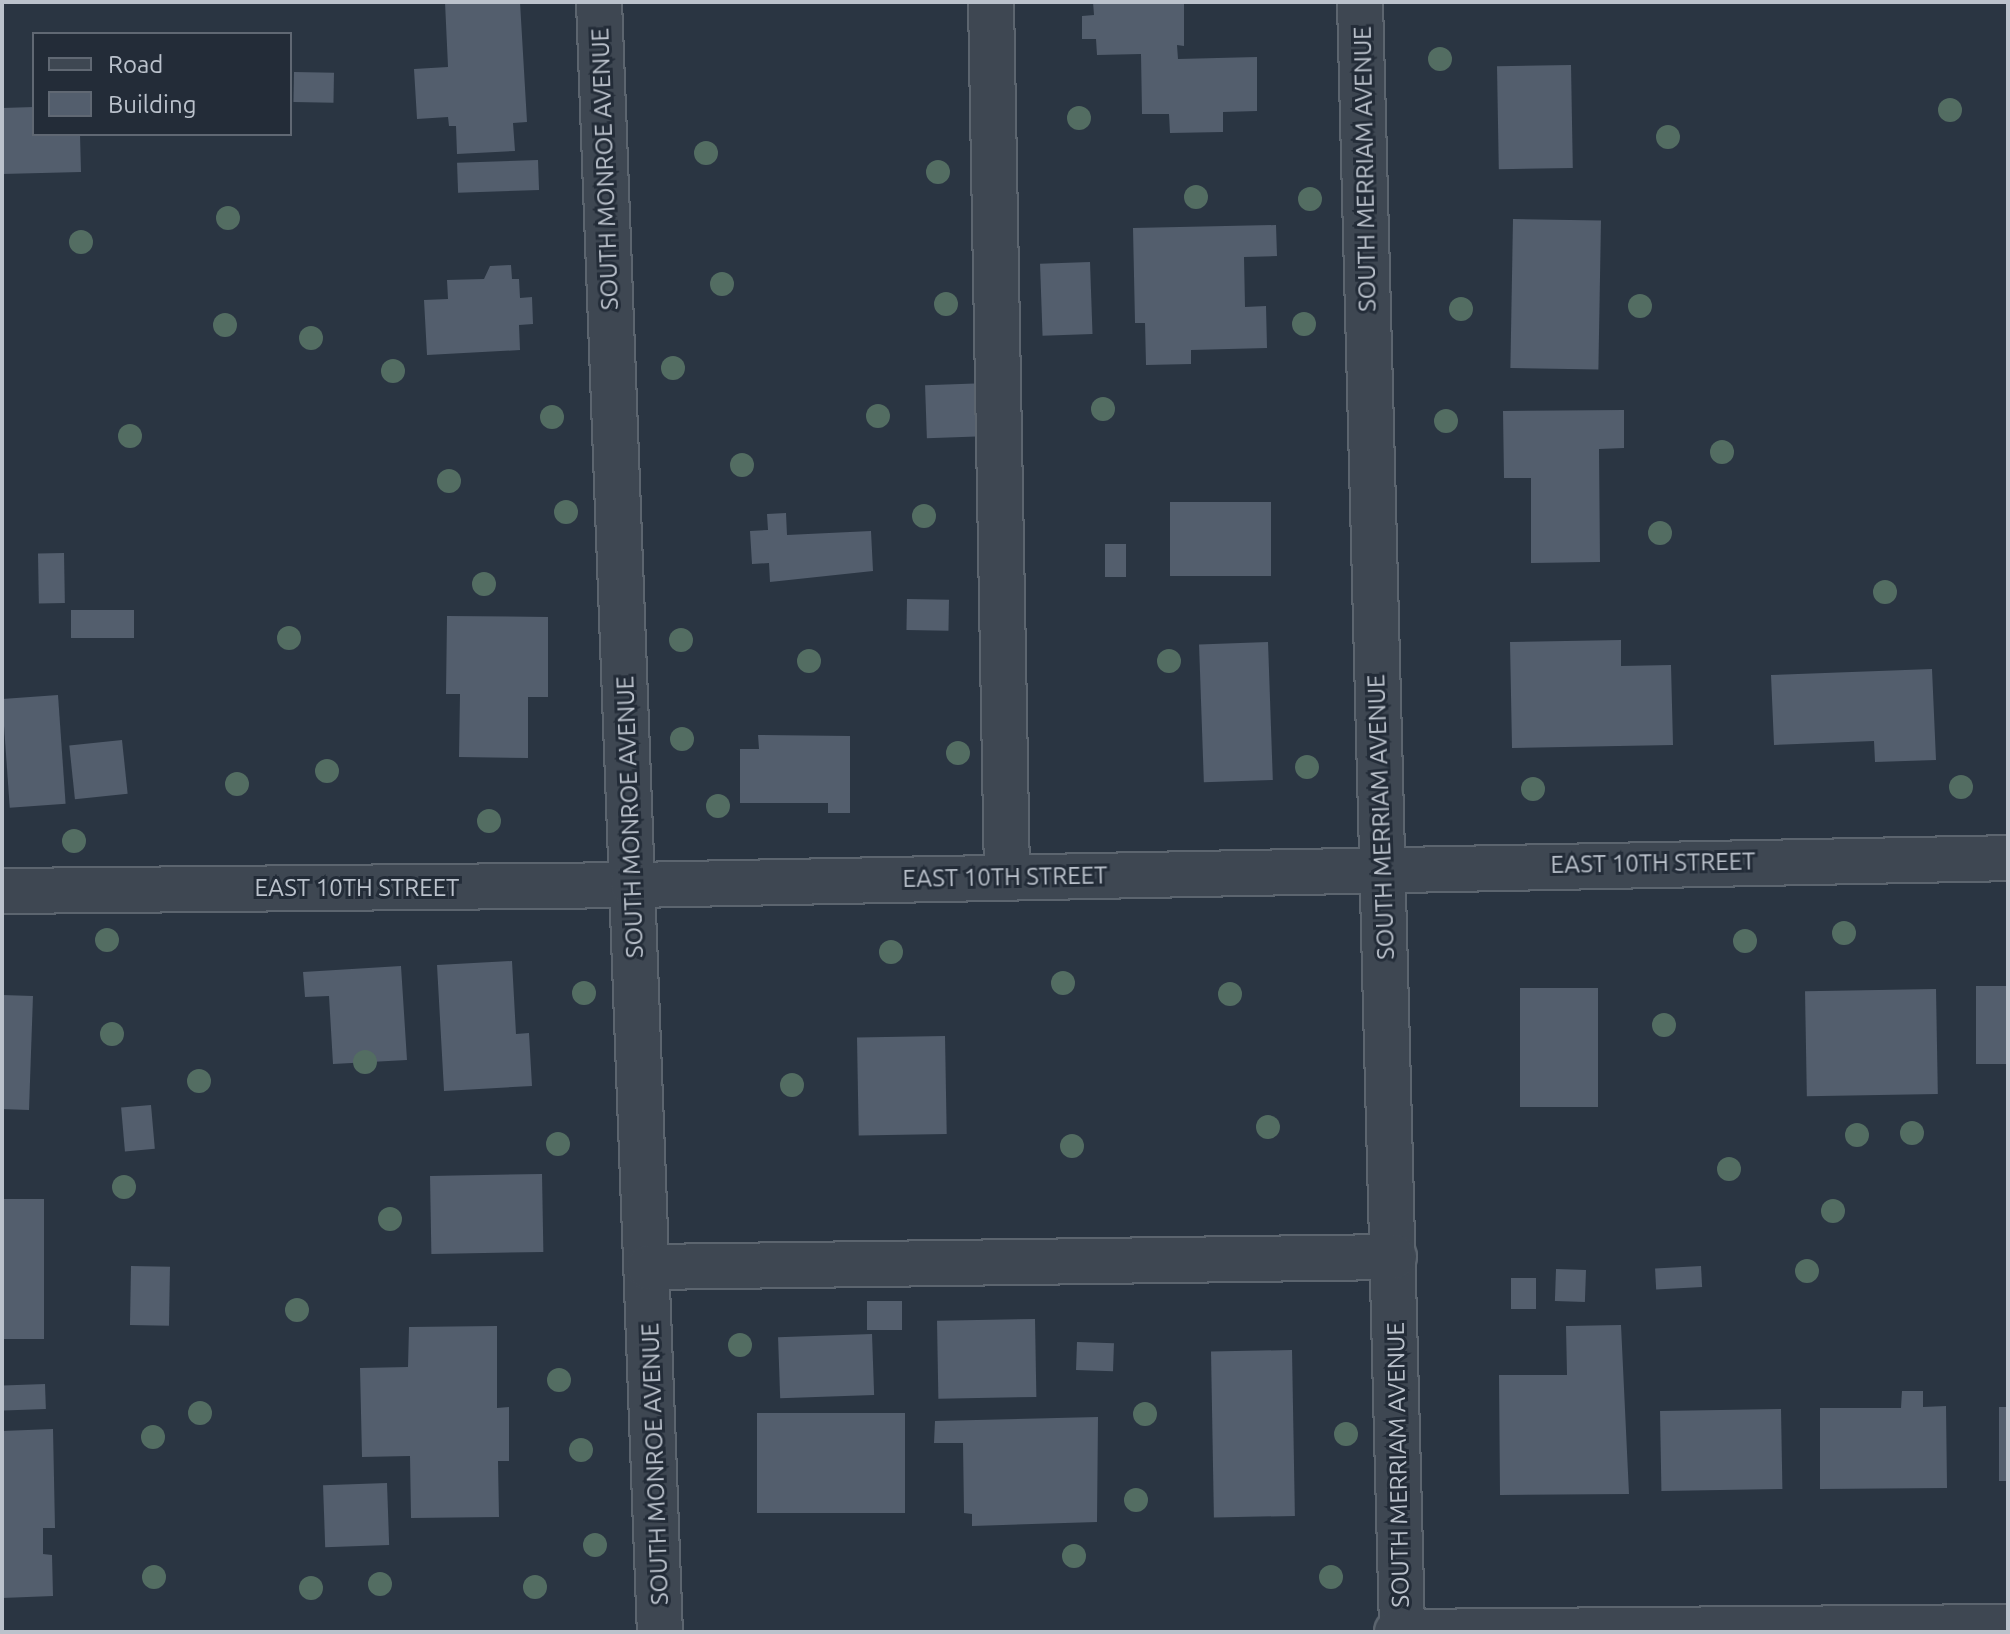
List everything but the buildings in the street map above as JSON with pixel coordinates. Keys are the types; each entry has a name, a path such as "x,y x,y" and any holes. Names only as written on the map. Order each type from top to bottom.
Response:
{"street":[{"name":"SOUTH MONROE AVENUE","path":"599,2 649,1267 660,1632"},
{"path":"991,2 1007,877"},
{"name":"SOUTH MERRIAM AVENUE","path":"1360,2 1394,1257 1399,1632"},
{"name":"EAST 10TH STREET","path":"2,891 633,885 1382,867 2008,858"},
{"path":"649,1267 1394,1257"},
{"path":"1399,1632 2008,1627"}]}
